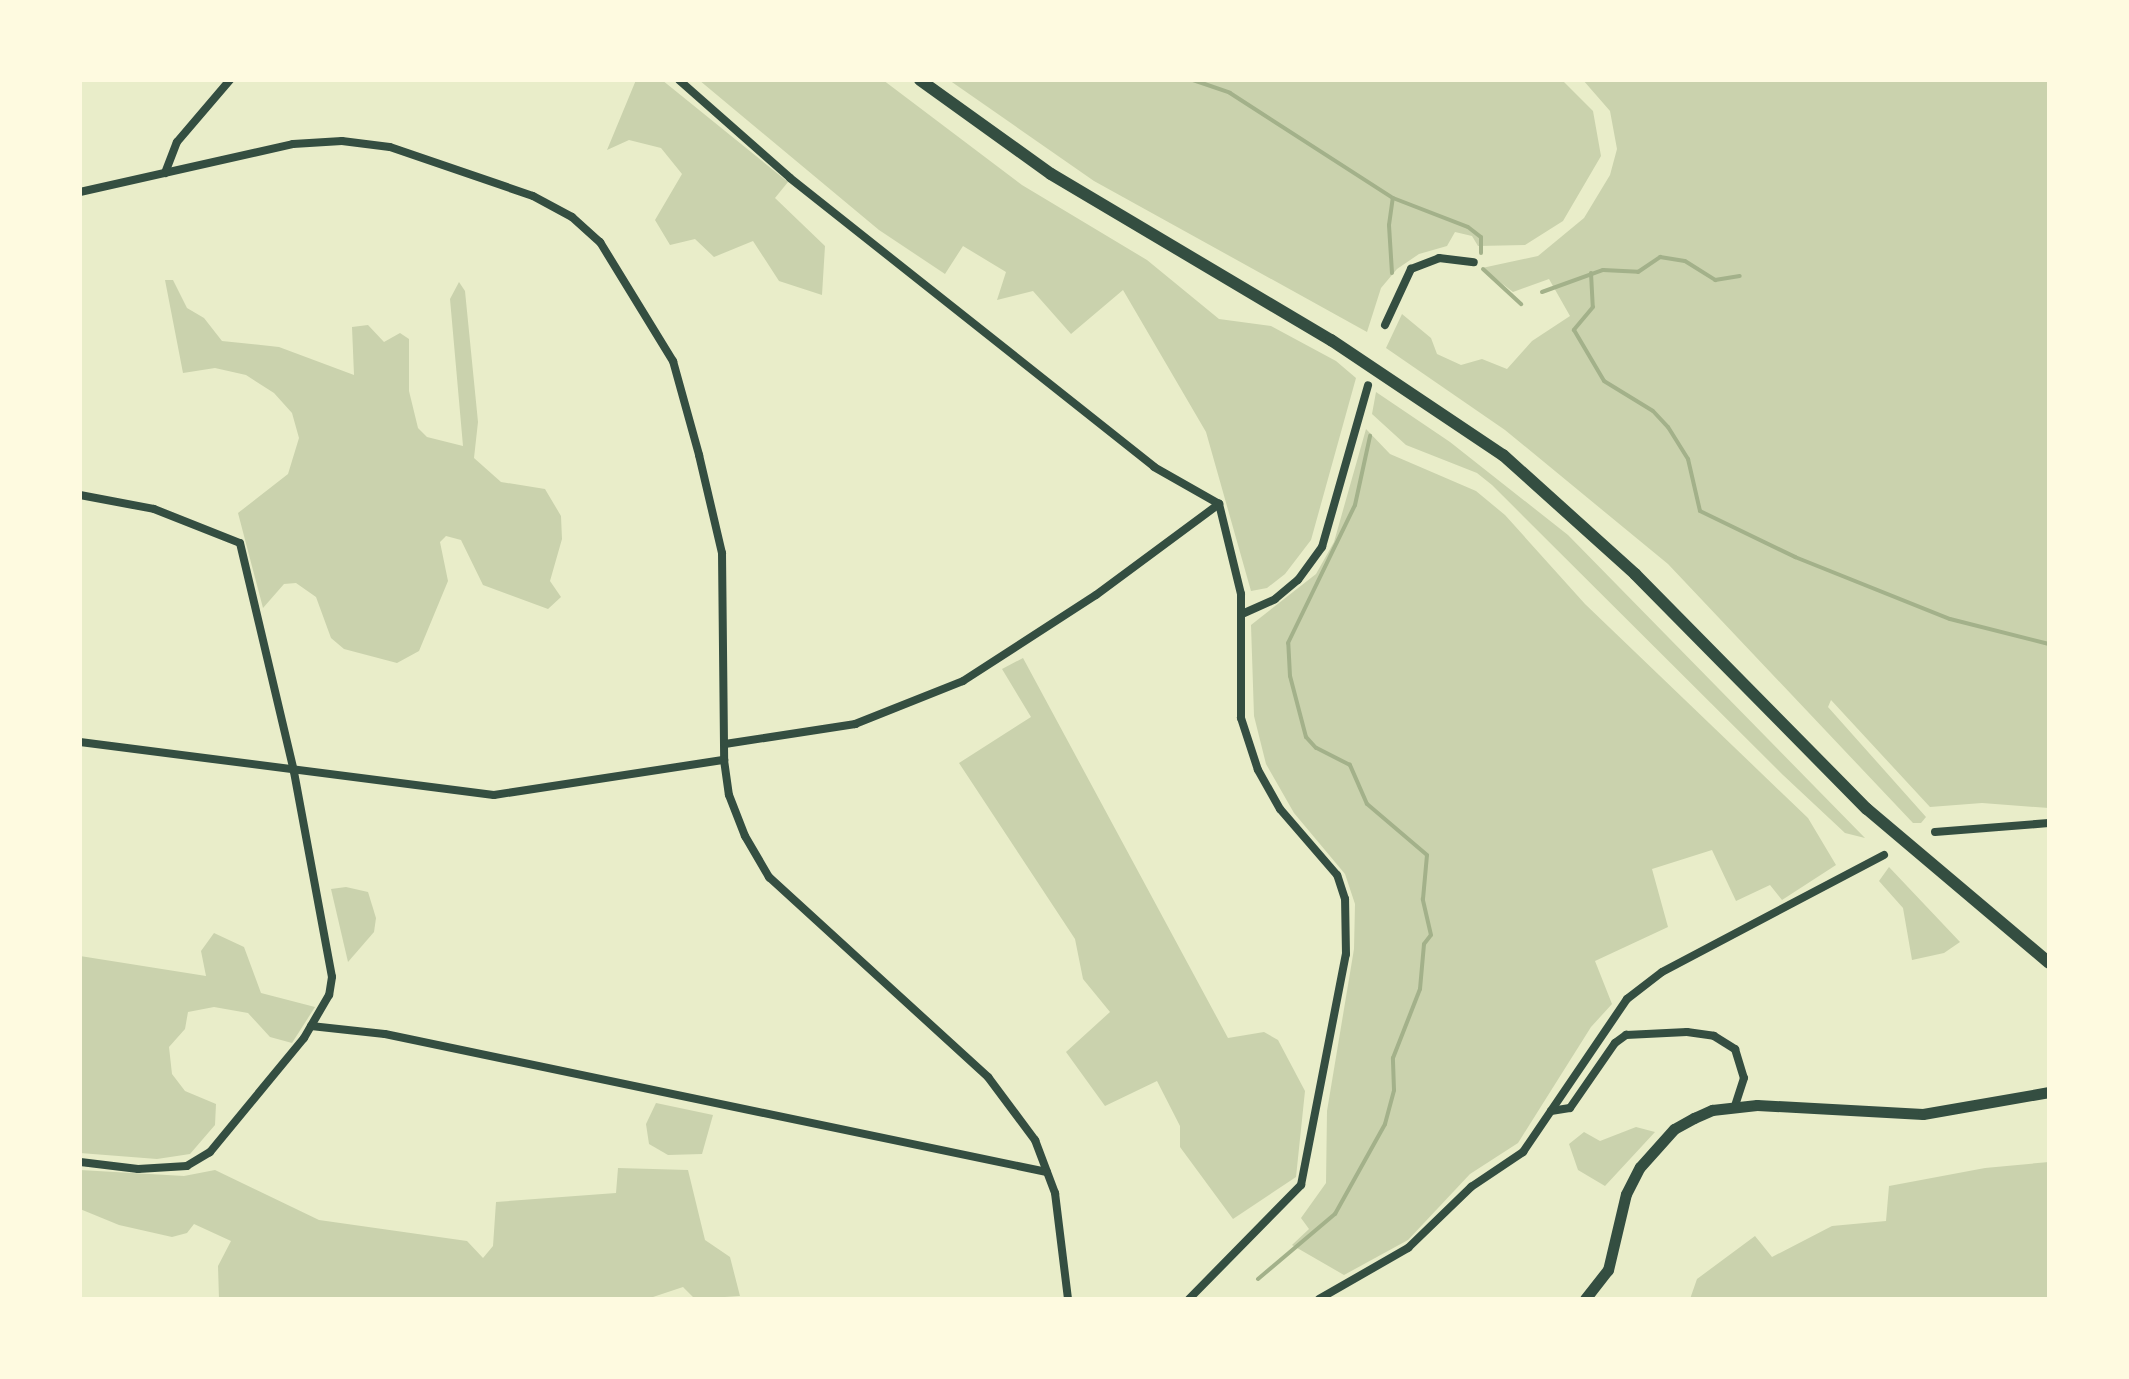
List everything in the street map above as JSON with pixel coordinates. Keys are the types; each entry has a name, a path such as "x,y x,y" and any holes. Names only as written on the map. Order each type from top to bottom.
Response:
{"main road":[{"path":"920,80 1051,174 1331,340 1503,455 1635,574 1867,809 2049,963"},
{"path":"1585,1299 1608,1270 1626,1194 1640,1167 1674,1129 1712,1110 1735,1105 1923,1114 2049,1092"}],"street":[{"path":"165,173 177,142 230,80"},
{"path":"679,80 790,178 1154,467 1219,504 1242,614 1241,718 1258,770 1280,809 1337,875 1345,899 1346,954 1301,1185 1189,1299"},
{"path":"80,192 293,144 342,141 390,147 533,196 572,217 600,242 673,361 699,455 723,566 724,760 729,795 745,836 769,877 988,1077 1035,1140 1055,1193 1068,1299"},
{"path":"1385,325 1403,277 1411,269 1439,258 1474,262"},
{"path":"1242,614 1275,599 1298,580 1322,547 1368,385"},
{"path":"80,495 154,509 240,543 294,772 332,977 311,1026 237,1123 210,1152 187,1166 138,1169 80,1162"},
{"path":"725,744 855,724 963,681 1096,595 1219,504"},
{"path":"80,742 294,772 494,795 724,760"},
{"path":"1935,832 2049,823"},
{"path":"1319,1299 1408,1248 1471,1187 1523,1152 1627,999 1662,972 1884,855"},
{"path":"311,1026 385,1034 1047,1172"},
{"path":"1551,1111 1570,1108 1615,1043 1626,1035 1687,1032 1714,1036 1735,1049 1744,1078 1735,1105"}],"green space":[{"path":"636,80 662,80 788,182 775,198 825,246 822,295 779,281 753,241 714,257 695,239 670,245 655,220 682,174 661,148 629,140 607,150"},
{"path":"699,80 883,80 1022,185 1147,260 1219,319 1271,326 1336,361 1356,378 1311,540 1285,574 1267,588 1251,591 1206,432 1123,290 1071,334 1033,291 997,300 1006,272 963,246 945,274 879,230"},
{"path":"949,80 1562,80 1593,111 1601,156 1563,221 1525,245 1478,246 1472,236 1455,232 1447,246 1419,254 1397,269 1381,288 1367,332 1094,181"},
{"path":"1583,80 2049,80 2049,808 1982,803 1930,807 1831,700 1828,707 1926,817 1921,823 1913,823 1668,564 1505,430 1386,348 1402,314 1431,338 1437,354 1461,365 1482,359 1507,369 1532,341 1570,316 1549,279 1513,292 1482,268 1538,256 1584,218 1610,175 1617,149 1610,111"},
{"path":"165,280 173,280 187,308 204,318 222,341 279,347 354,375 352,327 368,325 384,342 400,333 409,339 409,391 418,428 427,437 463,446 450,299 459,282 465,291 478,422 474,458 501,482 545,489 561,516 562,539 550,581 561,597 548,609 483,585 461,540 446,536 440,542 448,581 419,651 397,663 344,649 331,638 316,597 296,583 284,584 263,608 238,513 288,474 299,438 292,413 274,393 246,375 215,368 183,373"},
{"path":"1376,392 1450,442 1568,535 1865,838 1845,833 1783,775 1492,485 1477,473 1406,445 1372,414"},
{"path":"1366,429 1390,454 1476,491 1505,515 1585,604 1808,818 1836,865 1782,900 1770,885 1736,901 1712,850 1652,869 1668,927 1595,961 1612,1004 1591,1027 1518,1143 1470,1174 1408,1240 1344,1275 1292,1245 1309,1229 1301,1218 1326,1183 1327,1111 1354,949 1355,904 1345,874 1294,813 1266,764 1254,716 1251,625 1316,574 1334,542"},
{"path":"1023,658 1228,1038 1264,1032 1278,1040 1305,1091 1296,1177 1233,1219 1180,1147 1180,1126 1157,1081 1105,1106 1066,1052 1110,1012 1083,979 1075,939 959,763 1031,717 1002,669"},
{"path":"1889,867 1960,942 1944,953 1912,960 1903,908 1879,881"},
{"path":"346,887 368,892 376,918 374,932 348,962 331,889"},
{"path":"214,933 244,947 261,993 315,1007 292,1043 270,1037 248,1013 214,1007 188,1012 185,1029 169,1047 172,1074 185,1091 216,1104 215,1125 190,1154 157,1159 80,1153 80,956 206,976 201,951"},
{"path":"656,1103 713,1115 702,1154 668,1155 649,1144 646,1124"},
{"path":"1636,1127 1655,1132 1605,1186 1578,1170 1569,1144 1584,1132 1600,1141"},
{"path":"2049,1162 2049,1299 1690,1299 1697,1279 1755,1236 1772,1257 1832,1226 1886,1221 1889,1186 1985,1168"},
{"path":"618,1168 688,1170 705,1240 730,1257 740,1296 695,1299 683,1287 647,1299 219,1299 218,1266 231,1241 194,1224 187,1233 172,1237 119,1225 80,1209 80,1170 184,1176 215,1170 319,1220 467,1241 483,1258 493,1246 496,1202 616,1193"}],"waterway":[{"path":"1193,80 1230,93 1393,198 1468,227 1481,237 1481,253"},
{"path":"1392,273 1389,225 1393,198"},
{"path":"1542,292 1603,270 1638,272 1660,257 1685,261 1715,280 1740,276"},
{"path":"1483,269 1521,304"},
{"path":"1591,273 1593,307 1574,330 1604,381 1653,411 1668,427 1688,459 1700,511 1795,557 1950,619 2049,644"},
{"path":"1258,1279 1335,1214 1385,1124 1394,1090 1393,1058 1420,989 1424,944 1431,935 1423,899 1427,855 1367,804 1350,765 1316,748 1306,737 1290,676 1288,643 1355,505 1370,436"}]}
